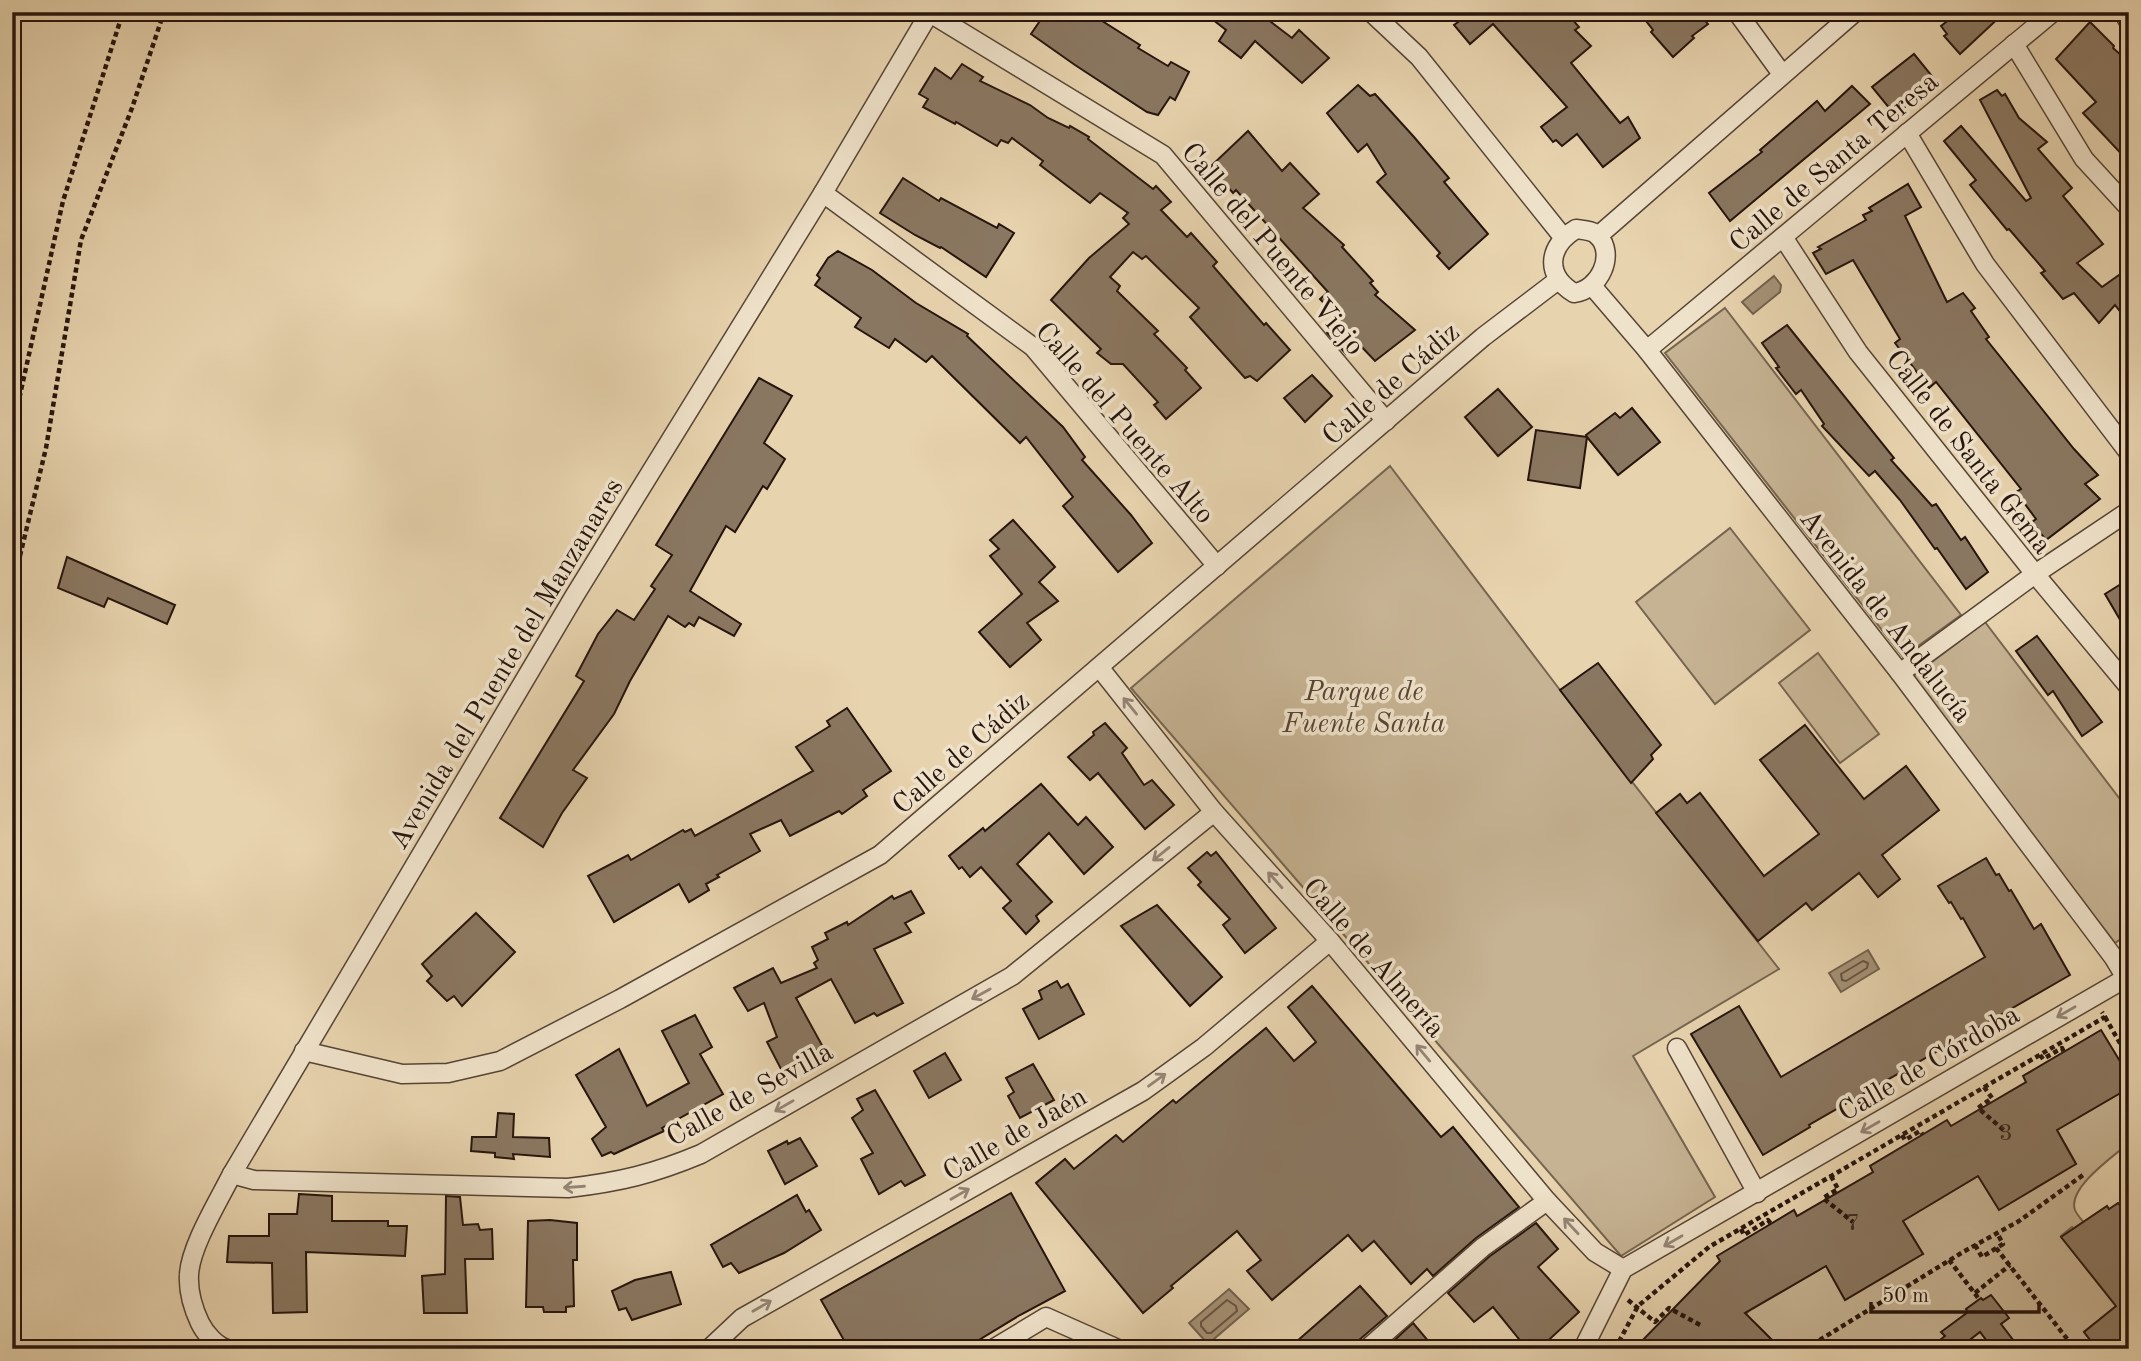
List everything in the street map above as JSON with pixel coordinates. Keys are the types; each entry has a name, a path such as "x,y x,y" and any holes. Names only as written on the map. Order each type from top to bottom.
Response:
{"street":[{"path":"1371,12 1419,57 1563,237"},
{"path":"1737,12 1782,74"},
{"path":"1598,236 1855,12"},
{"name":"Calle de Santa Teresa","path":"1647,351 2053,12"},
{"path":"2123,12 2129,22"},
{"name":"Avenida del Puente del Manzanares","path":"227,1349 220,1347 202,1328 191,1304 188,1274 199,1240 232,1174 575,595 930,13"},
{"name":"Calle del Puente Viejo","path":"930,13 1163,155 1386,421"},
{"path":"2014,44 2084,159 2129,208"},
{"path":"1907,133 1985,264 2129,453"},
{"name":"Calle del Puente Alto","path":"822,193 1033,347 1217,566"},
{"path":"1576,229 1587,230 1598,236 1605,249 1605,263 1601,275 1593,287 1585,292 1574,293 1558,280 1553,269 1553,258 1563,237 1576,229"},
{"name":"Calle de Santa Gema","path":"1783,237 1858,352 2129,687"},
{"name":"Calle de Cádiz","path":"303,1051 402,1074 448,1073 500,1062 880,855 1483,337 1558,280"},
{"name":"Avenida de Andalucía","path":"1593,287 1647,351 2121,953 2127,981"},
{"path":"1900,673 2035,574 2129,511"},
{"name":"Calle de Almería","path":"1099,667 1214,812 1330,941 1547,1201 1595,1252 1623,1269"},
{"name":"Calle de Sevilla","path":"232,1174 254,1180 568,1188 614,1183 660,1171 701,1154 1012,976 1214,812"},
{"name":"Calle de Jaén","path":"709,1349 742,1318 1143,1091 1204,1047 1330,941"},
{"name":"Calle de Córdoba","path":"1623,1269 2094,996 2127,981"},
{"path":"1677,1048 1757,1193"},
{"path":"1367,1349 1483,1247 1547,1201"},
{"path":"1583,1349 1623,1269"},
{"path":"993,1349 1046,1317 1118,1349"}],"path":[{"path":"12,430 63,201 123,12"},
{"path":"12,589 46,448 81,240 132,108 164,12"},
{"path":"2094,996 2129,1059"},
{"path":"1615,1349 1638,1306 1709,1247 2105,1017"},
{"path":"2040,1055 2043,1059 2062,1048 2064,1052"},
{"path":"1984,1087 1992,1098 1978,1108 2006,1132"},
{"path":"2129,1099 2125,1102 2129,1125"},
{"path":"1902,1135 1905,1140 1920,1131 1923,1135"},
{"path":"1805,1349 1949,1260 2019,1221 2083,1175"},
{"path":"1831,1177 1838,1189 1823,1198 1853,1222"},
{"path":"1741,1229 1744,1235 1768,1220 1771,1224"},
{"path":"1975,1245 1982,1257 2003,1244 1997,1233"},
{"path":"1996,1248 2074,1349"},
{"path":"1949,1260 1979,1299"},
{"path":"1975,1293 2010,1265"},
{"path":"1638,1306 1655,1322 1669,1308 1702,1326"}],"green space":[{"path":"1725,308 1961,615 1903,657 1665,353"},
{"name":"Parque de Fuente Santa","path":"1390,466 1560,690 1779,969 1633,1056 1715,1197 1621,1256 1131,688"},
{"path":"1730,528 1810,630 1715,704 1636,602"},
{"path":"1985,622 2129,811 2129,933 2115,943 1912,677"},
{"path":"1818,653 1879,734 1840,763 1779,683"},
{"path":"2129,1088 2129,1143 2093,1173 2078,1192 2074,1201 2075,1210 2085,1224 2075,1231 2072,1227 2061,1236 2129,1323 2095,1323 2084,1332 2097,1349 1768,1349 1774,1342 1757,1325 1735,1325 1749,1311 1839,1258 1923,1254 1911,1234 1897,1242 1890,1228 1992,1168 1999,1209 2076,1164 2065,1144 2051,1151 2043,1138"}],"water":[{"path":"1774,276 1781,285 1780,292 1753,314 1742,302"},
{"path":"1868,950 1879,969 1841,992 1829,973"},
{"path":"1229,1289 1249,1309 1208,1344 1189,1323"}],"building":[{"path":"1046,12 1088,12 1168,66 1171,62 1189,72 1175,100 1170,97 1158,115 1147,112 1075,65 1031,34"},
{"path":"1203,12 1258,12 1292,38 1299,30 1329,58 1302,83 1255,41 1241,58 1219,41 1226,30"},
{"path":"1451,12 1566,12 1579,27 1575,30 1591,46 1571,63 1620,123 1628,117 1640,138 1603,167 1577,134 1562,146 1556,140 1553,142 1541,127 1567,107 1493,24 1470,44 1454,25 1458,22"},
{"path":"1639,12 1698,12 1708,24 1692,36 1694,38 1673,57 1651,32 1653,30"},
{"path":"1959,12 2005,12 1960,54 1944,36 1947,34 1941,26"},
{"path":"2090,22 2129,62 2129,162 2083,113 2096,102 2056,59"},
{"path":"1914,54 1936,81 1895,115 1872,87"},
{"path":"962,64 983,77 980,81 1089,137 1088,139 1153,189 1156,186 1171,202 1161,210 1187,237 1191,233 1217,262 1213,266 1264,325 1266,323 1290,350 1257,381 1250,376 1245,378 1190,317 1199,308 1146,256 1142,259 1133,252 1110,277 1120,286 1117,291 1158,331 1154,334 1187,368 1185,370 1201,388 1166,419 1154,405 1158,402 1123,364 1111,364 1097,353 1101,349 1051,300 1089,258 1129,224 1123,218 1128,213 1100,193 1090,203 1040,165 1043,161 1012,138 1008,143 1001,140 997,146 956,122 955,124 923,107 928,99 919,94 935,68 951,79"},
{"path":"1358,85 1370,96 1375,94 1414,137 1449,178 1444,182 1488,234 1449,269 1437,256 1440,253 1377,182 1386,174 1367,144 1358,152 1327,113"},
{"path":"1852,86 1870,104 1730,221 1709,193 1762,152 1760,150 1817,101 1825,111"},
{"path":"1997,90 2002,96 2005,94 2019,118 2047,142 2038,149 2072,188 2063,196 2103,244 2077,263 2102,287 2129,268 2129,323 2115,305 2099,323 2074,293 2063,299 2041,273 2045,271 1970,185 1976,180 1944,141 1961,126 2026,201 2031,198 1980,100"},
{"path":"1248,131 1282,171 1290,163 1319,194 1303,208 1344,245 1342,247 1373,281 1370,283 1378,292 1375,295 1415,330 1375,361 1358,343 1346,354 1327,333 1339,319 1320,299 1328,292 1236,190 1233,193 1210,167"},
{"path":"903,178 939,201 941,198 997,228 999,224 1014,233 986,277 941,247 915,235 880,213"},
{"path":"1908,184 1921,207 1905,216 1947,302 1963,293 1975,308 1971,311 1989,337 1986,339 2098,475 2085,484 2100,499 2046,540 2032,522 2036,519 2016,492 2021,489 1936,382 1929,388 1895,343 1900,339 1853,260 1826,274 1813,253 1821,249 1818,247 1866,220 1863,215 1872,211 1869,208"},
{"path":"838,251 872,270 916,303 968,334 967,336 1063,427 1085,457 1082,460 1152,543 1118,572 1063,506 1073,497 1026,437 1020,443 932,356 926,362 895,339 889,348 855,327 861,318 815,285 820,278 817,275 828,258"},
{"path":"1787,325 1894,458 1891,460 1932,506 1936,504 1961,540 1965,537 1988,572 1966,589 1900,500 1875,471 1869,476 1822,426 1824,424 1801,390 1796,394 1776,368 1779,367 1762,343"},
{"path":"1312,375 1332,396 1305,422 1284,398"},
{"path":"759,378 792,396 764,443 785,459 767,489 763,486 735,532 726,526 690,591 741,624 734,636 699,617 694,626 689,623 685,627 668,616 614,714 573,770 587,778 562,813 543,847 500,818 584,681 576,676 598,634 617,610 634,620 655,589 651,586 672,555 656,545"},
{"path":"1498,389 1532,427 1498,456 1465,417"},
{"path":"1632,408 1660,442 1618,475 1586,435 1615,413 1620,418"},
{"path":"1536,430 1587,437 1580,488 1528,480"},
{"path":"1013,520 1055,567 1039,582 1058,601 1027,623 1041,640 1010,667 979,632 1022,594 990,556 999,549 990,540"},
{"path":"67,557 175,605 167,624 108,598 104,607 58,588"},
{"path":"2129,579 2129,635 2105,594"},
{"path":"2037,636 2102,722 2082,736 2053,691 2048,695 2016,651"},
{"path":"1598,663 1661,745 1651,755 1653,759 1631,783 1560,690"},
{"path":"847,708 891,771 863,790 867,796 842,814 839,811 790,836 781,820 750,834 760,851 717,875 719,877 706,884 709,890 689,902 679,884 614,922 588,876 628,855 631,860 683,830 685,832 691,829 695,836 813,771 796,747 830,726 827,721"},
{"path":"1105,723 1127,748 1122,753 1144,785 1152,780 1174,805 1145,829 1098,773 1090,780 1068,757"},
{"path":"1805,725 1864,799 1906,766 1939,810 1882,855 1900,879 1878,897 1859,873 1812,910 1806,903 1758,941 1656,813 1680,794 1687,803 1700,793 1764,876 1819,834 1760,760"},
{"path":"1041,784 1078,825 1086,817 1113,847 1084,874 1049,833 1017,864 1052,902 1036,916 1039,921 1026,934 1003,908 1011,901 981,867 970,877 962,867 959,869 949,856 983,828 985,831"},
{"path":"1207,852 1211,856 1216,852 1276,928 1245,953 1223,925 1230,919 1198,885 1201,882 1188,868"},
{"path":"1986,858 1996,875 1999,874 2009,891 2011,890 2034,929 2041,924 2070,975 1809,1125 1810,1127 1763,1155 1691,1034 1739,1006 1781,1077 1985,957 1963,918 1961,919 1938,886"},
{"path":"911,891 924,913 905,923 911,932 874,949 903,1003 855,1023 831,979 796,998 823,1047 813,1052 815,1059 794,1070 789,1065 782,1071 767,1042 777,1037 764,1003 748,1011 734,988 773,968 781,983 817,968 814,963 818,960 812,947 828,939 825,933 847,922 848,925 892,896 894,899"},
{"path":"1157,905 1222,977 1190,1006 1121,926"},
{"path":"476,913 515,952 462,1006 454,996 447,1001 427,981 432,976 422,964"},
{"path":"1057,981 1061,988 1068,984 1084,1014 1039,1039 1023,1009 1042,999 1039,991"},
{"path":"1312,986 1441,1137 1453,1127 1519,1207 1476,1238 1433,1276 1427,1269 1411,1284 1374,1241 1362,1251 1348,1235 1272,1300 1247,1271 1261,1260 1237,1231 1143,1313 1036,1183 1065,1159 1074,1169 1116,1135 1123,1142 1173,1100 1176,1103 1266,1028 1294,1061 1316,1042 1288,1007"},
{"path":"695,1015 712,1047 700,1054 723,1094 662,1128 664,1131 614,1154 611,1152 602,1156 592,1139 606,1127 576,1075 619,1049 647,1106 689,1083 662,1031"},
{"path":"2101,1030 2129,1076 2129,1088 2057,1130 2076,1164 1999,1210 1978,1176 1903,1221 1923,1254 1845,1300 1826,1266 1745,1313 1781,1349 1634,1349 1720,1261 1717,1256 1794,1210 1797,1216 1873,1172 1870,1166 1947,1120 1951,1126 2026,1082 2023,1076"},
{"path":"945,1053 961,1080 929,1098 914,1071"},
{"path":"1033,1064 1054,1100 1020,1118 1008,1096 1014,1092 1006,1078"},
{"path":"875,1090 925,1175 905,1186 901,1181 879,1194 861,1159 873,1153 852,1118 863,1110 857,1099"},
{"path":"498,1113 514,1114 513,1137 549,1138 550,1157 513,1154 514,1159 495,1157 495,1153 471,1151 472,1137 496,1137"},
{"path":"800,1138 817,1166 785,1184 768,1151 787,1141 788,1144"},
{"path":"1011,1193 1065,1291 964,1349 849,1349 821,1300"},
{"path":"299,1194 332,1196 332,1221 388,1221 388,1226 407,1226 405,1256 306,1252 307,1312 273,1313 272,1263 227,1262 229,1236 269,1236 269,1214 297,1214"},
{"path":"797,1195 806,1212 809,1210 821,1230 784,1253 739,1273 731,1263 723,1267 711,1245"},
{"path":"446,1196 460,1197 463,1225 478,1224 480,1230 492,1229 493,1259 465,1259 467,1313 424,1313 422,1276 445,1274"},
{"path":"2118,1203 2129,1216 2129,1349 2097,1349 2084,1332 2116,1306 2061,1237 2107,1206 2109,1209"},
{"path":"528,1221 577,1223 577,1260 573,1260 574,1306 566,1307 566,1312 544,1312 543,1307 526,1307"},
{"path":"1536,1223 1558,1249 1538,1267 1579,1312 1539,1349 1527,1349 1493,1307 1474,1322 1448,1293 1490,1256"},
{"path":"671,1272 681,1304 632,1320 626,1308 619,1310 612,1291 635,1280"},
{"path":"1360,1286 1387,1316 1359,1340 1356,1349 1288,1349"},
{"path":"1991,1295 2009,1318 2001,1324 2020,1349 1993,1349 1980,1332 1958,1349 1929,1349 1945,1336 1941,1332 1968,1312 1966,1309 1981,1298 1983,1300"},
{"path":"1413,1323 1435,1349 1385,1349"}]}
